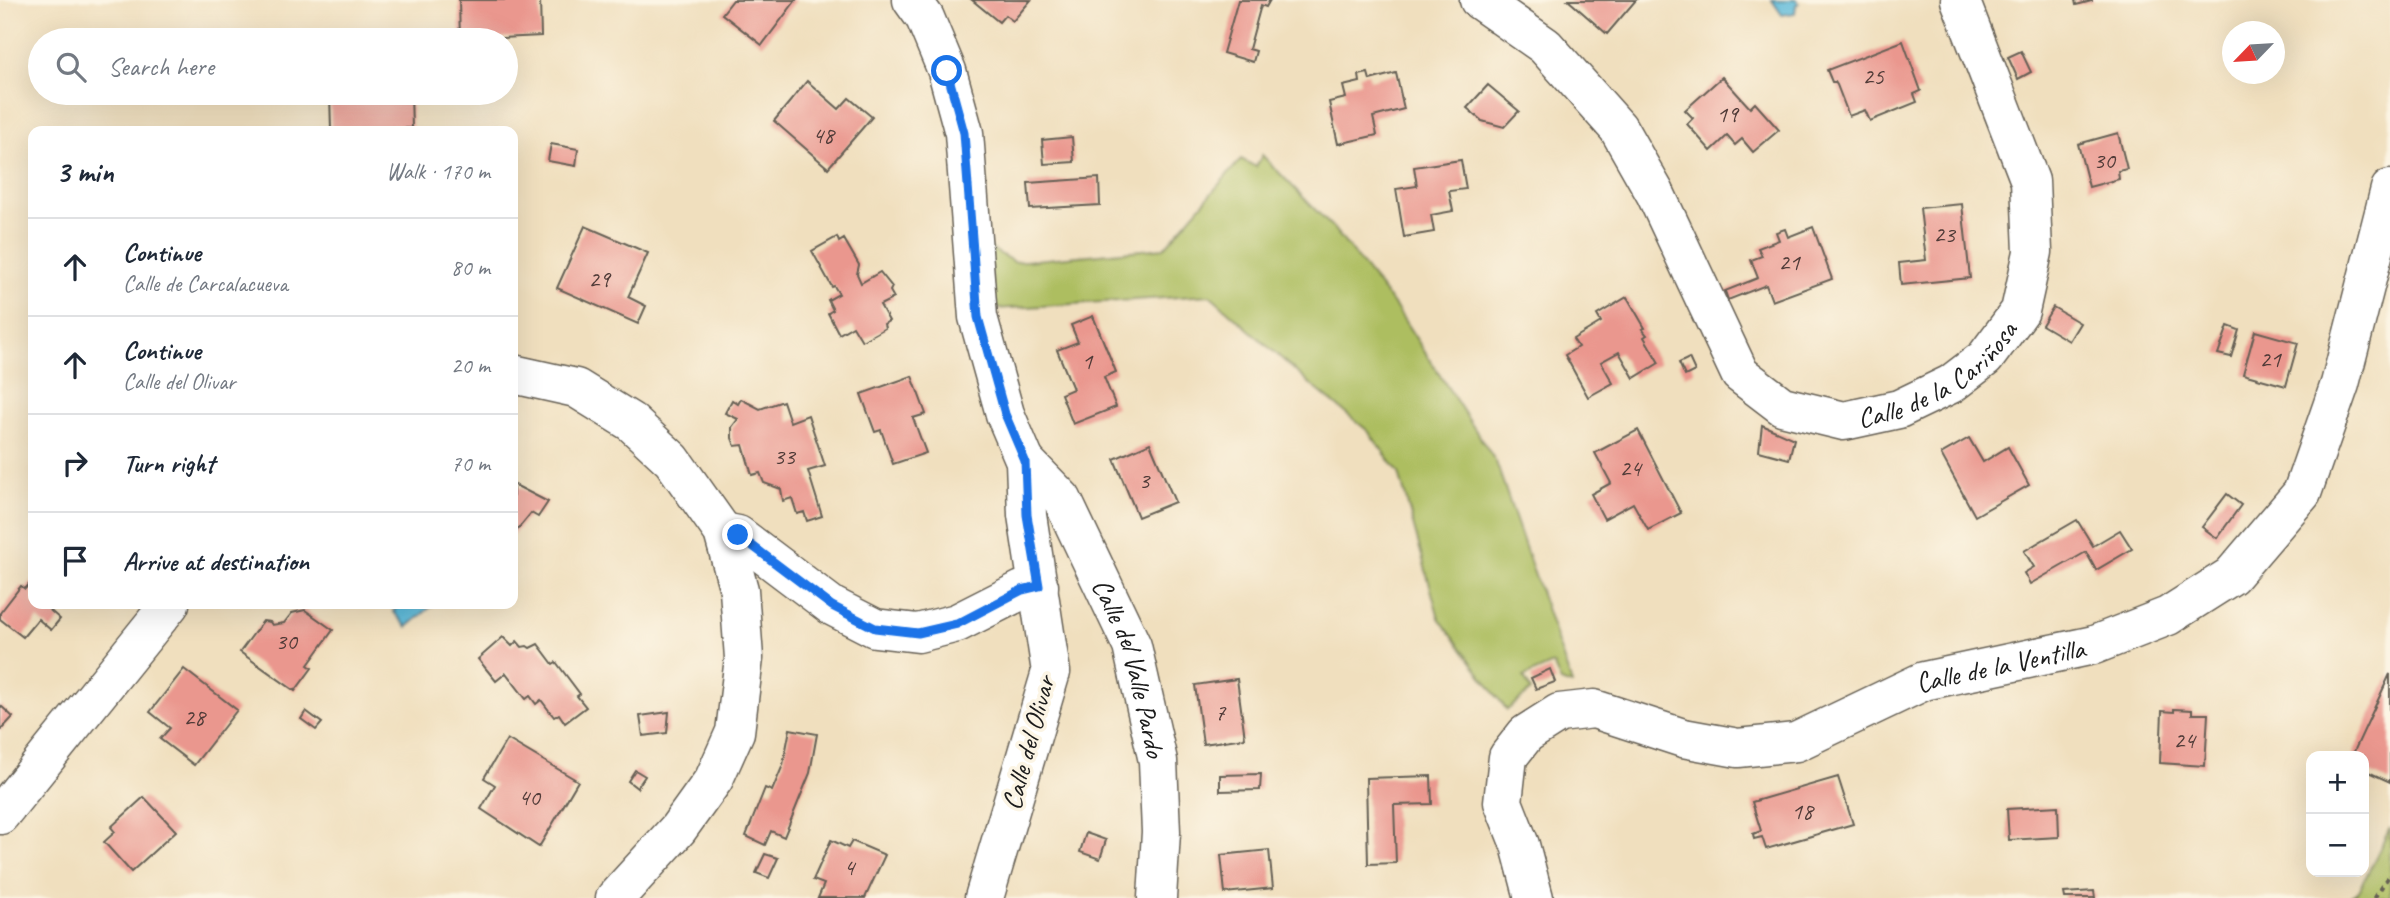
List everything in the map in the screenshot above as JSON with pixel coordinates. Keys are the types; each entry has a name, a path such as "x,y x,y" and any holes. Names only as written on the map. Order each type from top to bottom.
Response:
{"street":[{"path":"912,0 925,18 947,71 964,133 978,317 1005,414 1025,461"},
{"name":"Calle de la Cariñosa","path":"1479,0 1545,46 1618,128 1655,193 1740,374 1782,406 1844,421 1899,409 1951,383 1985,358 2020,311 2033,252 2030,181 1960,0"},
{"name":"Calle de la Ventilla","path":"1534,898 1520,845 1503,802 1508,757 1526,734 1559,713 1594,709 1683,738 1738,748 1796,742 1924,681 2094,645 2168,616 2231,576 2301,493 2340,384 2390,189"},
{"path":"518,375 576,388 631,422 672,460 723,532 739,590 744,658 735,732 714,779 678,829 615,898"},
{"name":"Calle del Olivar","path":"984,898 1051,672 1027,515 1025,461"},
{"name":"Calle del Valle Pardo","path":"1025,461 1062,499 1132,646 1157,761 1161,832 1157,898"},
{"path":"723,532 738,535 832,606 875,628 918,633 957,624 1022,590 1039,586"},
{"path":"0,815 166,609"}],"path":[{"path":"2374,898 2390,874"}],"green space":[{"path":"1262,155 1333,228 1395,306 1496,462 1572,684 1561,682 1553,664 1524,677 1531,691 1507,710 1439,618 1399,473 1368,431 1309,383 1210,295 996,309 988,247 1014,262 1164,248 1241,159 1256,167"},
{"path":"2390,828 2390,898 2348,898 2359,891 2366,877 2369,877 2369,871"}],"water":[{"path":"1772,0 1797,0 1799,3 1795,13 1782,15"},
{"path":"395,609 428,609 407,627 393,611"}],"building":[{"path":"459,0 540,0 541,36 518,37 518,28 460,28"},
{"path":"733,0 796,0 762,45 722,14"},
{"path":"972,0 1031,0 1013,21 1005,15 999,22"},
{"path":"1238,0 1270,0 1266,7 1261,5 1249,49 1256,51 1253,62 1223,53"},
{"path":"1568,0 1636,0 1607,34"},
{"path":"2075,0 2092,0 2092,1 2076,5"},
{"path":"1903,41 1921,91 1914,94 1917,102 1870,121 1865,110 1849,116 1837,85 1832,82 1827,70"},
{"path":"2021,51 2031,72 2018,79 2008,57"},
{"path":"1368,73 1370,80 1396,73 1404,109 1373,117 1377,135 1338,144 1329,102 1346,98 1343,86 1360,82 1359,75"},
{"path":"1722,77 1750,108 1755,103 1779,130 1753,152 1742,139 1735,145 1727,136 1711,151 1687,124 1693,118 1685,110"},
{"path":"807,81 839,109 849,98 872,117 828,168 774,121"},
{"path":"1488,85 1519,111 1504,127 1482,121 1467,108"},
{"path":"330,105 411,105 412,126 331,126"},
{"path":"2118,133 2127,169 2118,171 2119,179 2089,187 2078,144"},
{"path":"1072,137 1074,162 1044,164 1042,140"},
{"path":"551,144 578,149 576,166 548,161"},
{"path":"1461,160 1466,189 1449,191 1453,211 1431,215 1434,232 1404,237 1396,189 1417,186 1414,167"},
{"path":"1099,178 1100,205 1030,209 1028,183"},
{"path":"1962,204 1970,278 1901,285 1899,263 1926,260 1920,208"},
{"path":"585,226 648,253 628,297 646,306 638,324 557,288"},
{"path":"1813,227 1832,279 1772,301 1766,285 1728,300 1725,291 1758,278 1751,260 1762,256 1758,248 1779,240 1776,232 1785,229 1788,237"},
{"path":"837,237 839,242 844,239 859,265 857,274 861,283 880,272 892,287 890,291 894,298 880,305 889,321 884,324 885,328 862,341 853,326 839,334 828,313 833,310 828,300 839,294 834,286 832,287 812,251"},
{"path":"1627,297 1645,328 1642,329 1647,335 1644,337 1659,363 1634,378 1619,352 1601,362 1613,383 1588,397 1565,355 1578,347 1573,339 1601,322 1597,315"},
{"path":"2053,307 2080,323 2069,341 2042,325"},
{"path":"1093,316 1116,372 1104,377 1116,407 1073,424 1061,394 1073,389 1057,350 1078,342 1071,325"},
{"path":"2228,326 2239,330 2231,357 2218,354"},
{"path":"2255,331 2298,343 2286,386 2243,374"},
{"path":"1689,358 1695,371 1685,376 1679,363"},
{"path":"912,376 926,414 913,418 926,453 893,464 881,430 875,432 861,394"},
{"path":"741,399 760,409 783,401 790,422 808,415 825,466 808,471 822,516 807,521 804,512 797,514 792,498 783,501 781,489 764,483 760,473 752,475 743,445 735,446 732,438 732,427 738,419 725,413 732,400 738,404"},
{"path":"1762,425 1794,439 1789,459 1759,451"},
{"path":"1638,430 1681,513 1648,530 1633,503 1604,519 1591,494 1611,483 1595,453"},
{"path":"1969,438 1983,462 2008,447 2029,485 1975,516 1941,454"},
{"path":"1150,443 1175,502 1138,517 1114,459"},
{"path":"518,487 548,502 538,517 531,513 518,529"},
{"path":"2227,494 2241,505 2217,538 2202,527"},
{"path":"2077,520 2093,546 2120,530 2132,549 2096,570 2086,552 2030,584 2024,573 2034,567 2024,551"},
{"path":"21,586 25,589 28,586 28,609 48,609 60,619 51,630 38,619 23,637 0,619 0,613"},
{"path":"305,610 333,630 308,665 312,668 295,691 240,652 263,621 272,625 284,623 292,613"},
{"path":"503,637 512,646 517,641 522,647 530,648 538,644 553,664 556,662 580,694 577,696 586,707 565,723 559,714 554,717 541,700 536,704 530,696 526,699 506,673 496,681 478,659"},
{"path":"184,669 237,710 194,765 160,739 170,728 150,712"},
{"path":"1550,669 1555,682 1536,689 1531,678"},
{"path":"2390,674 2390,782 2369,772 2369,751 2354,751"},
{"path":"1237,679 1245,738 1203,744 1195,685"},
{"path":"0,705 13,717 0,731"},
{"path":"2174,709 2192,710 2192,714 2208,714 2205,766 2160,763 2162,711 2174,712"},
{"path":"306,711 322,723 316,730 301,719"},
{"path":"669,712 667,733 643,736 640,716"},
{"path":"790,729 817,734 810,773 784,837 771,831 765,845 746,836 765,788 772,791 783,765"},
{"path":"507,739 578,781 539,847 481,809 495,785 484,778"},
{"path":"635,770 645,776 637,788 628,781"},
{"path":"1261,774 1260,790 1220,791 1220,775"},
{"path":"1431,776 1432,804 1394,805 1396,863 1368,864 1366,778"},
{"path":"1838,777 1853,824 1766,849 1762,837 1754,839 1753,834 1761,831 1752,802"},
{"path":"144,797 176,831 131,872 104,842 115,832 111,827"},
{"path":"2058,806 2059,837 2009,840 2007,809"},
{"path":"1086,833 1106,840 1100,859 1080,852"},
{"path":"831,840 848,848 852,841 885,855 865,898 818,898 824,884 813,880"},
{"path":"1269,850 1273,888 1225,893 1221,855"},
{"path":"765,854 778,858 769,878 756,873"},
{"path":"2094,891 2095,898 2065,898 2064,893"}],"route":[{"path":"738,535 832,606 875,628 918,633 957,624 1022,590 1039,586 1027,515 1025,461 1005,414 978,317 964,133 947,71"}]}
